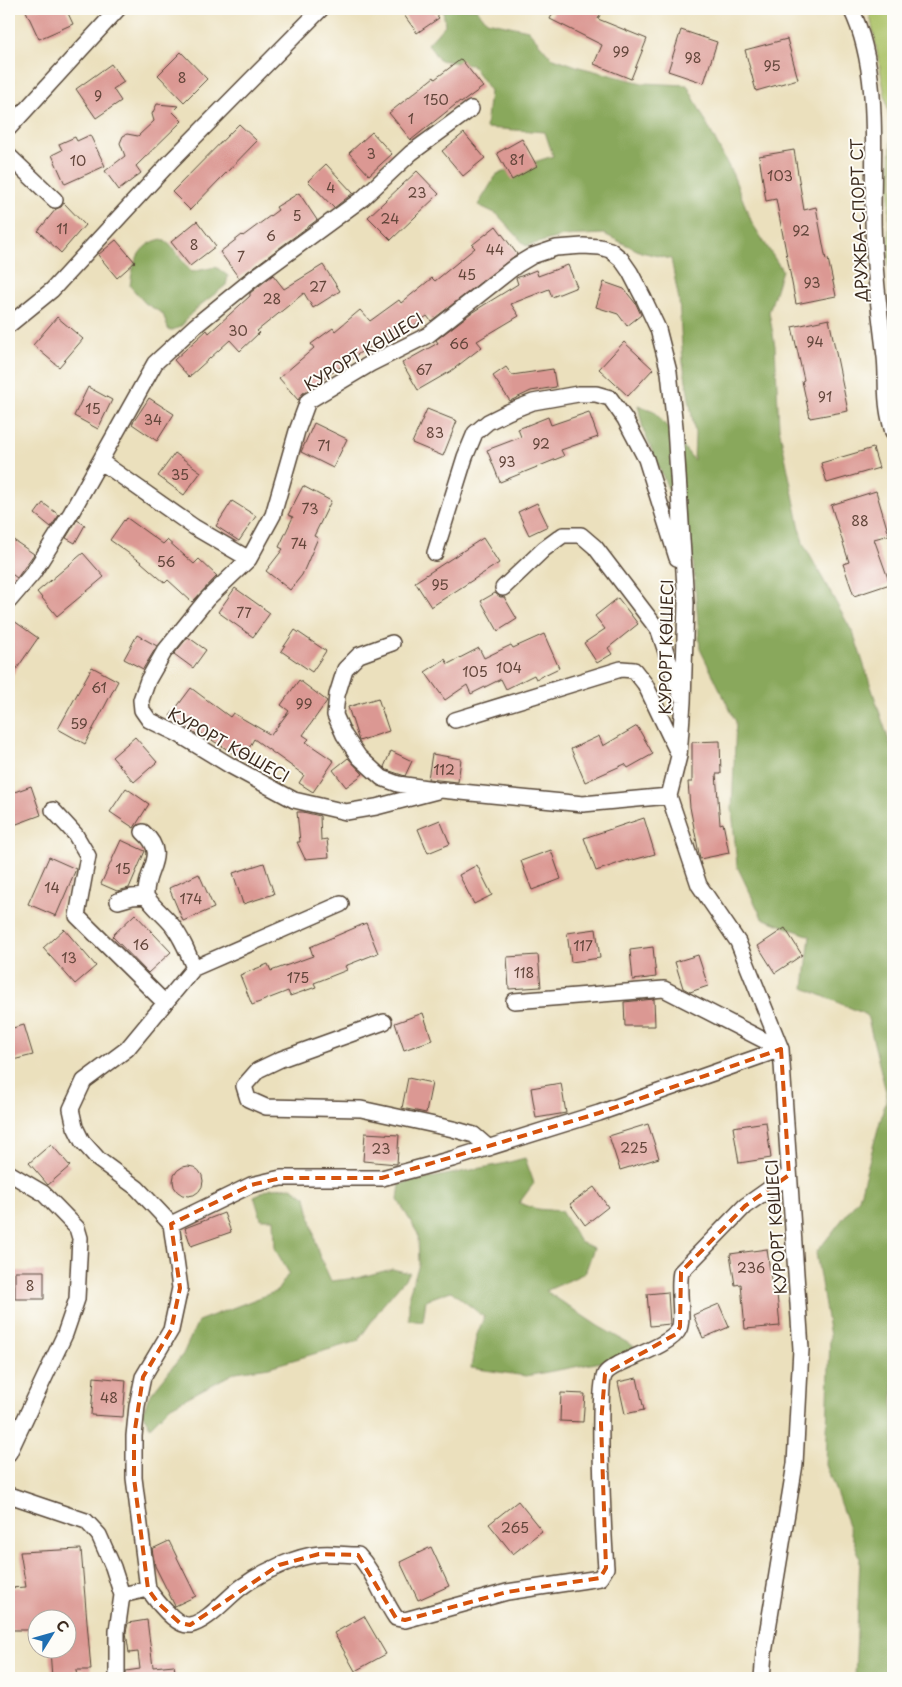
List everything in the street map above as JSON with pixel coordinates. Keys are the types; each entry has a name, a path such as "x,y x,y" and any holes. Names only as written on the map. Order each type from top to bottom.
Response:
{"street":[{"path":"9,128 118,9"},
{"path":"9,324 52,290 172,160 321,9"},
{"name":"ДРУЖБА-СПОРТ СТ","path":"851,9 859,24 871,81 874,134 873,217 876,294 889,355 888,410 893,432"},
{"path":"9,601 33,573 71,513 155,363 195,326 247,284 363,198 411,153 471,109"},
{"path":"9,156 55,200"},
{"name":"КУРОРТ КӨШЕСІ","path":"669,796 583,804 441,790 376,807 346,812 294,800 150,720 142,710 141,700 148,680 164,652 207,599 249,559 273,515 308,401 370,364 428,335 517,265 532,256 556,248 583,246 600,247 610,250 630,272 658,329 669,372 675,427 686,603 683,702 679,756 669,796 699,885 738,942 782,1049 800,1349 795,1464 764,1653 762,1678"},
{"path":"435,553 465,457 475,434 488,422 533,402 578,394 596,394 610,398 625,419 646,459 684,581"},
{"path":"100,461 194,526 249,559"},
{"path":"503,588 544,549 563,535 581,535 596,547 659,630 683,702"},
{"path":"392,642 359,655 345,669 337,695 335,715 344,735 359,757 382,778 398,784 441,790"},
{"path":"455,720 621,669 634,670 645,684 679,756"},
{"path":"53,810 76,834 88,856 77,916 165,1004"},
{"path":"144,832 156,848 154,863 146,886 146,896 149,902 171,924 183,942 194,968"},
{"path":"118,901 146,896"},
{"path":"340,904 194,968 128,1050 84,1081 71,1109 82,1141 99,1160 137,1188 171,1224 180,1288 171,1330 143,1377 137,1406 134,1436 134,1478 148,1589 158,1603 180,1623 190,1625 204,1618 242,1586 279,1565 319,1554 358,1555 368,1565 386,1604 396,1618 405,1620 507,1592 600,1578 606,1568 601,1423 601,1385 605,1374 614,1367 667,1342 676,1334 680,1327 678,1282 681,1272 745,1206 789,1175"},
{"path":"514,1001 664,989 782,1049"},
{"path":"384,1022 281,1059 258,1070 244,1086 248,1099 266,1107 361,1109 474,1135 490,1148"},
{"path":"171,1224 251,1185 282,1178 382,1178 490,1148 599,1113 782,1049"},
{"path":"9,1173 43,1193 76,1228 80,1238 76,1299 65,1334 9,1453"},
{"path":"9,1495 86,1521 100,1535 122,1595 117,1631 117,1678"},
{"path":"122,1595 148,1589"}],"highlighted area":[{"path":"781,1049 789,1175 745,1206 681,1272 680,1327 676,1334 605,1374 601,1423 606,1568 600,1578 507,1592 405,1620 396,1618 358,1555 319,1554 279,1565 190,1625 180,1623 158,1603 148,1589 134,1478 134,1436 143,1377 171,1330 180,1288 171,1224 251,1185 281,1178 382,1178 599,1113"}],"green space":[{"path":"443,9 476,9 487,21 528,30 551,57 579,67 642,83 687,85 733,175 752,223 782,270 769,312 775,346 779,427 803,543 854,635 893,753 893,1678 855,1678 860,1558 826,1465 830,1336 816,1253 859,1198 887,1096 867,1015 804,988 810,936 762,918 737,866 732,809 736,722 700,649 692,546 643,429 638,405 654,411 694,460 695,434 683,363 679,300 671,259 641,252 604,234 563,236 526,246 497,214 478,205 497,174 553,156 545,132 486,128 490,91 472,65 439,60 428,44 445,25"},
{"path":"869,9 893,9 893,272 888,266 891,127"},
{"path":"162,239 170,245 191,272 216,267 228,276 226,285 198,307 182,325 169,331 163,314 145,303 130,286 135,263 142,250 147,245"},
{"path":"525,1158 534,1183 519,1203 537,1209 561,1211 580,1242 594,1248 585,1273 546,1291 598,1326 635,1347 628,1357 526,1376 471,1368 476,1337 484,1317 451,1291 426,1300 423,1322 409,1320 409,1294 419,1264 418,1234 398,1200 400,1184"},
{"path":"292,1187 306,1197 318,1252 331,1281 357,1278 392,1269 410,1273 382,1306 358,1341 269,1367 236,1372 171,1406 150,1427 143,1414 148,1398 183,1354 198,1321 277,1291 289,1273 275,1249 274,1219 261,1219 254,1196 271,1188"}],"building":[{"path":"32,9 66,9 73,24 39,39 26,11"},
{"path":"413,9 432,9 439,18 417,33 404,15"},
{"path":"555,9 603,9 598,19 647,39 631,79 594,64 602,45 550,19"},
{"path":"681,30 717,42 704,83 668,71"},
{"path":"787,39 798,79 756,91 745,50"},
{"path":"181,52 207,79 184,102 158,75"},
{"path":"461,59 483,87 461,103 460,101 411,140 389,113 434,77 435,79"},
{"path":"111,64 124,82 113,89 121,101 96,118 76,89"},
{"path":"157,104 179,106 173,112 182,121 136,166 141,173 119,190 105,171 125,156 120,143 123,136 127,134 138,136 154,121 152,114"},
{"path":"239,124 257,141 190,210 172,192"},
{"path":"372,132 392,154 369,175 349,153"},
{"path":"464,133 485,158 463,176 442,151"},
{"path":"90,135 105,166 65,184 52,155 62,150 59,144 75,137 77,141"},
{"path":"522,139 537,166 512,180 497,153"},
{"path":"794,150 804,210 816,207 826,260 828,259 836,296 796,304 776,199 766,201 759,156"},
{"path":"326,164 353,193 334,208 308,181"},
{"path":"417,171 439,194 391,240 368,217"},
{"path":"299,193 317,220 239,278 220,252 278,210 276,207"},
{"path":"64,203 85,225 61,253 38,231 56,209"},
{"path":"197,221 216,246 190,266 171,242"},
{"path":"496,226 517,254 431,321 427,316 391,342 386,335 363,353 361,352 317,385 303,393 298,400 279,378 314,348 311,344 333,328 335,331 360,310 370,321 399,300 401,303 432,278 435,281 475,248 472,245"},
{"path":"116,240 135,262 117,278 98,255"},
{"path":"323,265 340,291 313,308 304,293 257,331 259,333 240,351 230,340 189,377 174,360 207,330 209,333 250,296 250,293 273,275 284,289"},
{"path":"568,265 577,287 552,297 549,289 511,304 519,316 477,341 482,347 451,371 418,390 402,363 438,343 436,340 471,313 518,284 516,278 536,270 538,276"},
{"path":"604,282 624,289 636,304 641,315 627,326 618,314 596,307"},
{"path":"57,317 83,339 59,367 33,345"},
{"path":"829,319 848,411 810,418 792,327"},
{"path":"624,342 653,369 628,396 599,369"},
{"path":"506,367 512,375 553,369 556,387 531,391 510,401 493,376"},
{"path":"88,387 112,400 98,429 74,416"},
{"path":"149,398 174,414 157,441 132,424"},
{"path":"427,409 457,421 443,456 412,443"},
{"path":"589,412 598,437 561,450 564,456 500,482 487,450 521,437 518,429 548,417 551,425"},
{"path":"314,423 347,439 333,468 301,452"},
{"path":"873,448 879,468 827,483 821,463"},
{"path":"175,453 201,472 184,495 158,476"},
{"path":"303,486 331,501 314,536 318,538 302,575 290,590 266,571 283,549 279,547 293,517 288,515"},
{"path":"876,491 889,535 874,539 890,584 854,596 843,564 849,562 831,505"},
{"path":"232,501 256,516 239,541 216,526"},
{"path":"43,503 59,515 51,527 35,514"},
{"path":"537,503 548,526 529,535 518,512"},
{"path":"127,518 163,544 167,540 194,564 199,559 217,576 192,602 168,580 165,583 141,562 110,540"},
{"path":"77,520 85,525 75,543 66,538"},
{"path":"9,537 34,554 17,578 9,572"},
{"path":"483,538 499,563 431,607 415,582"},
{"path":"83,553 104,577 57,616 37,592"},
{"path":"235,588 270,613 253,637 218,612"},
{"path":"495,593 500,597 504,597 517,619 498,631 481,601"},
{"path":"618,598 638,624 608,648 612,654 597,663 584,643 605,629 595,616"},
{"path":"14,621 38,638 9,680 9,629"},
{"path":"295,630 326,651 312,672 281,651"},
{"path":"544,634 559,668 536,679 534,675 506,689 501,679 471,694 467,685 445,700 425,672 445,659 448,664 479,648 484,658 511,645 513,648"},
{"path":"137,635 157,646 143,669 124,659"},
{"path":"188,637 206,650 193,668 174,654"},
{"path":"92,667 118,681 85,744 58,729"},
{"path":"299,680 327,701 303,735 309,739 306,742 334,761 313,792 299,783 304,775 254,739 243,759 200,733 198,735 170,716 191,688 230,717 233,713 271,735 289,711 281,705"},
{"path":"378,698 389,731 359,741 348,707"},
{"path":"637,726 653,754 628,768 625,764 585,782 571,749 599,736 603,746"},
{"path":"135,737 157,762 134,782 112,757"},
{"path":"720,741 721,774 716,774 720,824 723,823 729,853 700,859 690,807 688,782 692,782 692,742"},
{"path":"391,751 412,761 405,776 387,770 384,767"},
{"path":"432,754 461,759 458,782 428,779"},
{"path":"348,758 363,774 346,787 333,770"},
{"path":"31,786 41,815 14,825 9,810 9,794"},
{"path":"126,788 149,804 134,828 110,812"},
{"path":"297,812 320,816 321,840 327,839 329,857 305,859 297,842 300,842"},
{"path":"644,818 655,854 628,860 596,871 584,838"},
{"path":"440,820 450,844 428,853 418,829"},
{"path":"121,840 145,851 129,888 117,891 101,884"},
{"path":"551,850 561,879 532,890 521,861"},
{"path":"49,857 76,869 56,916 28,904"},
{"path":"264,863 274,894 243,904 233,873"},
{"path":"477,865 492,895 474,904 459,875"},
{"path":"199,874 214,908 183,921 169,888"},
{"path":"135,914 171,952 148,973 112,936"},
{"path":"366,923 378,953 345,966 347,970 314,983 316,987 290,996 288,991 252,1005 240,975 268,964 271,971 313,956 310,947"},
{"path":"785,928 802,955 775,973 758,946"},
{"path":"64,929 96,966 75,984 43,948"},
{"path":"596,929 600,958 571,962 567,933"},
{"path":"653,947 656,977 633,980 630,950"},
{"path":"538,955 541,987 509,989 507,957"},
{"path":"698,955 708,986 690,992 683,988 675,962"},
{"path":"654,999 655,1026 625,1026 624,1002"},
{"path":"423,1013 432,1040 404,1050 395,1023"},
{"path":"24,1025 33,1055 9,1061 9,1029"},
{"path":"408,1078 432,1083 426,1113 402,1108"},
{"path":"561,1083 566,1113 536,1118 531,1088"},
{"path":"766,1122 771,1158 739,1163 733,1127"},
{"path":"648,1124 659,1158 620,1170 609,1136"},
{"path":"365,1133 399,1135 397,1164 363,1161"},
{"path":"51,1144 70,1166 48,1185 29,1163"},
{"path":"188,1166 199,1170 203,1181 199,1192 188,1196 177,1192 173,1181 177,1170"},
{"path":"594,1187 608,1207 585,1225 570,1204"},
{"path":"224,1213 231,1232 191,1246 185,1228"},
{"path":"767,1249 773,1294 777,1294 780,1326 745,1329 741,1284 735,1285 730,1254"},
{"path":"15,1271 44,1271 44,1299 15,1299"},
{"path":"668,1292 670,1324 650,1326 647,1294"},
{"path":"719,1304 729,1327 703,1338 693,1315"},
{"path":"94,1377 126,1380 123,1417 91,1415"},
{"path":"637,1378 644,1410 625,1414 618,1382"},
{"path":"561,1393 585,1394 583,1422 560,1421"},
{"path":"518,1501 542,1531 513,1554 489,1524"},
{"path":"169,1541 196,1596 175,1606 155,1566 152,1549"},
{"path":"431,1547 449,1586 418,1600 400,1562"},
{"path":"81,1549 91,1670 76,1670 77,1678 52,1678 51,1660 78,1660 78,1610 28,1610 28,1630 9,1630 9,1588 26,1587 20,1552"},
{"path":"364,1616 386,1654 355,1671 334,1633"},
{"path":"147,1620 153,1667 174,1665 176,1678 126,1678 126,1671 140,1669 138,1652 129,1653 126,1632 128,1623"}]}
